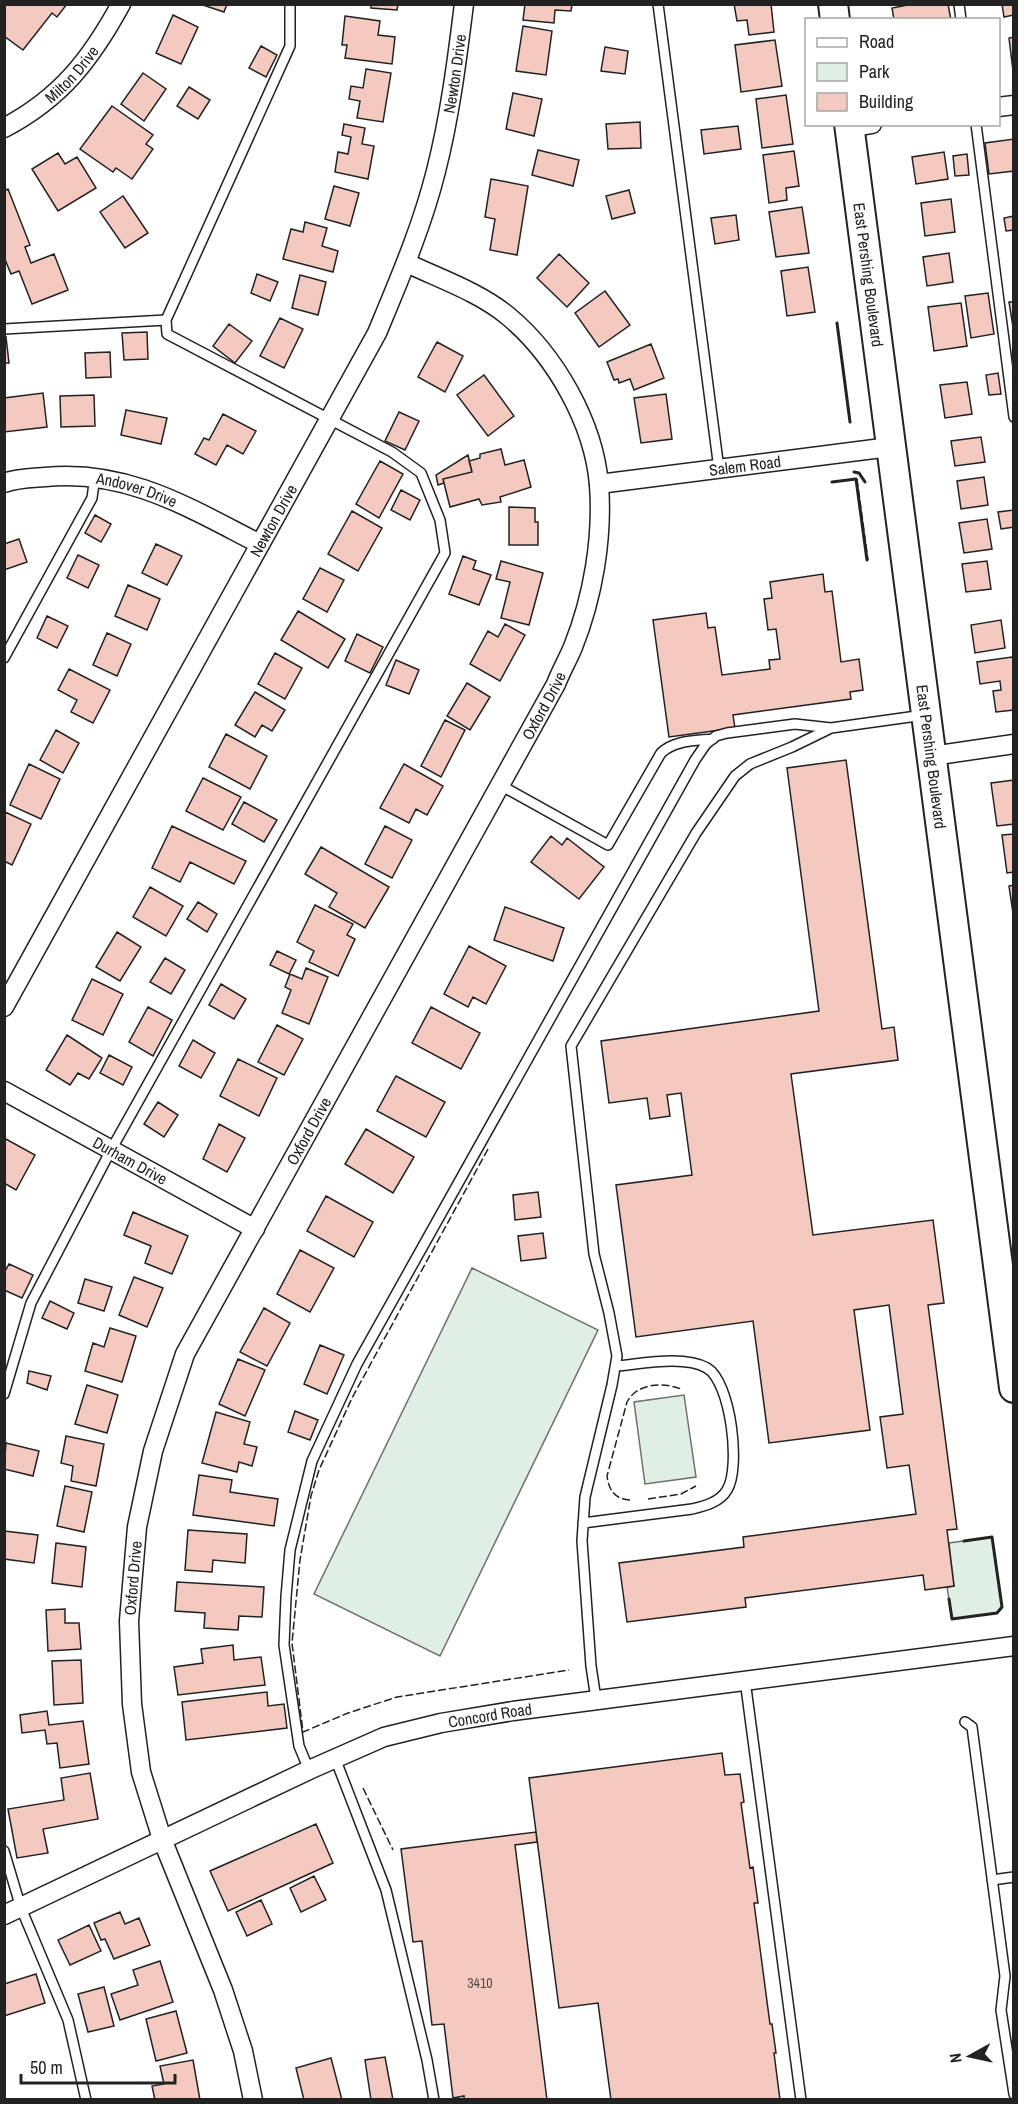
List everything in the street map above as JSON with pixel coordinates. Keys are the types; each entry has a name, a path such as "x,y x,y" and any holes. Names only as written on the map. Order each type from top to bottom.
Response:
{"main road":[{"name":"East Pershing Boulevard","path":"856,126 890,447 927,714 1014,1388"}],"street":[{"name":"Milton Drive","path":"4,128 47,100 77,73 102,38 121,4"},
{"name":"Newton Drive","path":"4,1006 377,333 407,263 436,172 455,77 464,4"},
{"name":"Oxford Drive","path":"253,2100 243,2051 223,1990 162,1839 141,1772 132,1704 129,1621 137,1527 153,1451 185,1354 556,684 573,647 594,572 598,528 599,484 591,446 577,405 557,372 535,342 506,315 468,292 407,263"},
{"name":"Salem Road","path":"599,484 890,447"},
{"name":"Andover Drive","path":"4,483 57,476 95,476 143,488 261,544"},
{"path":"932,756 1014,744"},
{"name":"Durham Drive","path":"4,1091 255,1230"},
{"name":"Concord Road","path":"13,1911 334,1758 384,1737 441,1723 596,1699 1014,1646"}],"lane":[{"path":"4,1394 31,1303 111,1150 445,553 440,520 421,473 392,453 168,334 166,320 290,46 290,4"},
{"path":"658,4 719,469"},
{"path":"976,126 1014,417"},
{"path":"4,329 166,320"},
{"path":"4,658 92,498 95,476"},
{"path":"309,1770 299,1746 284,1645 290,1550 312,1461 357,1364 695,760 706,744 727,733 795,724 831,728 927,714"},
{"path":"596,1699 591,1666 582,1541 583,1523 585,1497 617,1356 594,1254 571,1046 696,832 735,776 750,764 831,728"},
{"path":"500,785 608,845 661,753 668,746 713,739"},
{"path":"583,1523 708,1505 720,1499 728,1490 732,1475 734,1455 729,1411 725,1393 714,1373 693,1363 616,1366"},
{"path":"745,1680 801,2100"},
{"path":"964,1722 972,1727 1005,1976 1001,2010 1014,2094"},
{"path":"334,1758 386,1890 427,2060 434,2100"},
{"path":"4,1851 13,1911 68,2020 86,2100"},
{"path":"992,1880 1014,1876"}],"green space":[{"path":"472,1268 598,1330 440,1656 314,1594"},
{"path":"684,1395 696,1477 645,1484 634,1402"},
{"path":"992,1537 1002,1607 997,1613 952,1619 947,1587 954,1586 949,1543"}],"building":[{"path":"4,4 67,4 57,17 52,13 23,50 4,36"},
{"path":"200,4 227,4 224,12"},
{"path":"371,4 398,4 397,10 371,8"},
{"path":"525,4 572,4 571,11 555,10 554,23 523,20"},
{"path":"734,4 771,4 774,32 749,35 747,20 737,21"},
{"path":"913,4 948,4 951,18 894,18 892,8"},
{"path":"1002,4 1014,4 1014,15 1004,17"},
{"path":"173,15 198,27 181,64 156,53"},
{"path":"345,16 380,21 378,35 395,37 392,64 345,58 347,45 342,45"},
{"path":"523,26 552,31 546,75 516,71"},
{"path":"1014,37 1014,71 1013,71 1009,38"},
{"path":"775,40 782,86 741,92 735,45"},
{"path":"261,46 277,55 266,77 249,68"},
{"path":"605,47 628,51 625,74 601,71"},
{"path":"366,69 391,73 383,122 357,118 360,101 349,99 351,86 363,88"},
{"path":"143,73 166,89 144,121 121,104"},
{"path":"189,87 210,100 198,119 177,106"},
{"path":"513,93 542,99 534,136 506,129"},
{"path":"786,95 793,144 762,148 756,99"},
{"path":"112,106 153,135 146,144 153,149 132,179 116,168 113,172 80,149"},
{"path":"640,122 641,148 608,149 606,124"},
{"path":"344,124 365,128 362,144 374,146 368,179 335,172 338,152 348,154 351,137 342,135"},
{"path":"738,126 741,149 704,154 701,130"},
{"path":"1014,139 1014,171 989,174 985,143"},
{"path":"538,150 579,160 573,186 532,175"},
{"path":"794,151 799,186 786,188 787,200 769,203 763,155"},
{"path":"944,152 948,179 916,184 912,157"},
{"path":"58,153 65,164 77,157 96,188 58,211 32,169"},
{"path":"967,154 969,175 955,176 953,156"},
{"path":"491,179 528,186 517,255 490,250 495,219 485,217"},
{"path":"334,186 359,193 350,226 325,219"},
{"path":"8,189 30,245 25,247 31,263 54,254 68,290 32,304 19,271 11,274 4,257 4,191"},
{"path":"629,190 635,213 612,219 606,196"},
{"path":"123,196 148,233 125,248 100,212"},
{"path":"951,199 955,232 925,236 921,203"},
{"path":"802,207 809,253 776,257 769,212"},
{"path":"736,215 739,240 715,244 711,218"},
{"path":"1014,216 1014,230 1006,231 1004,218"},
{"path":"305,222 327,228 322,246 338,251 333,272 283,259 291,229 303,232"},
{"path":"949,253 953,282 927,286 923,257"},
{"path":"559,254 589,283 567,307 537,278"},
{"path":"808,267 815,312 787,316 781,271"},
{"path":"257,274 278,282 270,301 251,293"},
{"path":"300,275 326,282 318,315 292,308"},
{"path":"605,291 630,325 599,347 575,313"},
{"path":"988,293 994,334 971,338 965,296"},
{"path":"1009,302 1014,302 1014,327 1013,327"},
{"path":"961,303 967,346 934,351 928,307"},
{"path":"280,318 303,329 284,368 260,356"},
{"path":"229,324 252,341 235,363 213,346"},
{"path":"147,332 148,359 124,360 122,333"},
{"path":"6,337 9,363 4,363 4,338"},
{"path":"437,342 463,356 445,392 418,377"},
{"path":"651,344 664,378 634,390 630,379 619,383 618,379 614,380 607,362"},
{"path":"110,352 111,377 86,378 85,353"},
{"path":"998,373 1001,394 989,395 986,375"},
{"path":"484,375 514,416 488,436 457,395"},
{"path":"967,382 972,414 945,418 940,385"},
{"path":"43,393 47,427 4,432 4,398"},
{"path":"666,394 672,439 641,443 634,398"},
{"path":"94,395 95,426 61,427 60,396"},
{"path":"126,410 167,418 161,444 121,435"},
{"path":"399,412 419,421 405,450 385,441"},
{"path":"223,414 256,431 243,454 227,445 216,465 195,454 204,438 209,440"},
{"path":"981,437 985,462 955,466 951,441"},
{"path":"501,449 505,465 524,460 531,487 500,497 501,502 482,505 479,499 450,507 443,479 472,472 469,461 480,458 480,454"},
{"path":"468,455 472,472 443,479 444,483 438,485 436,475"},
{"path":"380,461 403,474 379,518 356,504"},
{"path":"984,477 988,505 961,509 957,481"},
{"path":"401,490 420,500 410,520 391,510"},
{"path":"509,507 535,508 535,522 538,522 538,545 509,545"},
{"path":"1014,510 1014,527 1001,529 998,512"},
{"path":"352,511 382,528 358,571 328,554"},
{"path":"95,515 111,524 101,542 85,533"},
{"path":"987,519 992,549 964,553 959,523"},
{"path":"19,539 27,562 4,570 4,544"},
{"path":"156,544 182,556 167,585 142,573"},
{"path":"78,555 99,565 88,588 67,578"},
{"path":"463,556 476,561 473,569 491,575 479,605 449,594"},
{"path":"501,561 543,573 529,625 501,618 510,582 496,579"},
{"path":"987,561 991,589 966,592 962,564"},
{"path":"320,568 344,580 327,612 303,599"},
{"path":"823,574 825,592 832,591 841,662 859,659 863,690 850,692 851,699 733,715 735,728 669,737 653,620 706,613 708,628 715,627 722,675 770,669 769,660 780,659 776,629 768,630 764,599 772,598 770,582"},
{"path":"128,585 160,599 147,630 115,616"},
{"path":"298,611 345,639 328,668 281,640"},
{"path":"47,616 68,626 57,648 37,638"},
{"path":"1001,620 1005,648 975,653 971,625"},
{"path":"505,624 525,635 500,681 470,664 488,631 498,637"},
{"path":"107,633 131,644 117,676 93,665"},
{"path":"357,634 383,647 370,673 345,661"},
{"path":"275,653 302,668 285,699 258,684"},
{"path":"1012,657 1014,710 996,712 993,691 1001,690 1000,681 980,684 977,662"},
{"path":"396,660 419,670 409,694 386,685"},
{"path":"69,669 110,690 93,723 71,712 77,700 58,690"},
{"path":"467,683 490,697 470,730 447,716"},
{"path":"255,692 285,710 272,731 262,725 255,737 235,725"},
{"path":"445,720 465,730 441,777 421,766"},
{"path":"56,730 79,743 63,773 40,760"},
{"path":"226,734 267,756 250,789 209,767"},
{"path":"846,760 882,1029 894,1027 898,1060 791,1074 813,1235 933,1220 944,1303 928,1305 957,1529 947,1530 954,1586 925,1590 923,1575 745,1598 746,1607 627,1622 619,1563 744,1547 743,1537 916,1514 909,1465 887,1468 880,1417 903,1414 889,1305 854,1310 870,1430 769,1443 753,1321 636,1337 616,1185 692,1175 681,1093 667,1095 670,1116 650,1119 647,1098 609,1103 601,1041 819,1011 787,768"},
{"path":"29,764 60,779 41,819 10,805"},
{"path":"404,764 443,786 427,815 416,809 409,823 380,808"},
{"path":"203,778 241,797 223,830 186,811"},
{"path":"1014,780 1014,824 997,826 991,783"},
{"path":"244,802 277,820 264,842 232,824"},
{"path":"5,812 31,824 12,865 4,861"},
{"path":"172,826 246,861 234,884 190,862 180,882 152,868"},
{"path":"385,826 412,840 392,878 365,864"},
{"path":"1014,834 1014,872 1007,873 1002,835"},
{"path":"551,836 562,845 567,838 604,867 579,899 531,862"},
{"path":"321,847 389,887 365,928 329,907 337,893 305,874"},
{"path":"1014,885 1014,920 1009,886"},
{"path":"150,887 183,906 166,936 133,917"},
{"path":"198,902 217,914 207,932 187,919"},
{"path":"315,905 353,924 347,935 355,939 338,976 309,962 314,951 297,942"},
{"path":"505,907 564,928 553,961 494,940"},
{"path":"117,932 141,947 120,981 96,967"},
{"path":"469,946 506,966 486,1004 473,997 468,1007 444,994"},
{"path":"277,951 296,960 289,974 270,965"},
{"path":"165,958 185,970 171,994 150,982"},
{"path":"306,968 328,977 309,1024 282,1013 291,990 285,987 290,974 302,979"},
{"path":"92,979 123,994 103,1035 72,1020"},
{"path":"221,984 246,999 234,1019 209,1005"},
{"path":"148,1007 172,1020 153,1056 129,1042"},
{"path":"431,1007 480,1033 461,1069 412,1043"},
{"path":"277,1025 303,1039 284,1075 258,1062"},
{"path":"67,1035 102,1058 89,1079 78,1073 70,1085 46,1070"},
{"path":"193,1040 215,1053 201,1078 179,1066"},
{"path":"109,1055 132,1067 123,1085 100,1073"},
{"path":"238,1059 277,1078 259,1116 220,1096"},
{"path":"396,1076 445,1102 426,1137 377,1111"},
{"path":"158,1102 178,1115 164,1137 144,1124"},
{"path":"219,1124 245,1138 227,1172 203,1159"},
{"path":"366,1129 414,1157 393,1193 345,1164"},
{"path":"4,1138 35,1155 16,1190 4,1183"},
{"path":"538,1192 541,1217 515,1220 513,1195"},
{"path":"326,1196 373,1222 354,1257 307,1231"},
{"path":"133,1212 188,1236 172,1274 145,1263 151,1246 124,1235"},
{"path":"543,1233 546,1258 521,1261 518,1236"},
{"path":"300,1250 334,1268 310,1312 277,1294"},
{"path":"9,1264 33,1275 22,1298 4,1290 4,1273"},
{"path":"134,1277 163,1288 147,1327 119,1315"},
{"path":"85,1279 112,1287 104,1311 78,1303"},
{"path":"50,1301 74,1313 67,1329 42,1318"},
{"path":"264,1308 290,1323 267,1366 240,1352"},
{"path":"110,1328 136,1336 122,1382 85,1371 93,1343 104,1347"},
{"path":"320,1345 344,1355 327,1394 304,1384"},
{"path":"238,1359 265,1370 245,1416 219,1404"},
{"path":"29,1371 51,1376 47,1390 27,1383"},
{"path":"87,1385 118,1395 107,1433 75,1424"},
{"path":"295,1411 318,1420 310,1440 288,1432"},
{"path":"216,1412 250,1422 244,1444 257,1447 252,1466 239,1462 237,1472 202,1463"},
{"path":"66,1436 104,1444 96,1486 71,1481 73,1466 61,1463"},
{"path":"6,1443 39,1451 33,1476 4,1469"},
{"path":"199,1475 232,1480 230,1492 278,1499 274,1526 193,1515"},
{"path":"65,1486 92,1492 84,1532 57,1526"},
{"path":"188,1530 247,1534 245,1563 213,1560 212,1572 185,1570"},
{"path":"4,1531 38,1535 34,1563 4,1559"},
{"path":"56,1543 86,1547 82,1587 52,1583"},
{"path":"177,1582 264,1587 262,1617 239,1616 238,1630 204,1628 205,1613 175,1611"},
{"path":"65,1609 65,1623 79,1623 81,1649 48,1651 46,1610"},
{"path":"233,1645 234,1660 261,1657 265,1685 178,1695 174,1667 203,1663 201,1649"},
{"path":"81,1660 83,1703 54,1705 52,1661"},
{"path":"267,1692 268,1706 284,1704 287,1728 186,1740 182,1702"},
{"path":"47,1711 49,1725 83,1721 89,1764 60,1768 57,1743 47,1744 45,1730 22,1733 20,1715"},
{"path":"722,1753 725,1775 740,1774 744,1802 741,1803 750,1868 753,1867 758,1903 754,1903 776,2053 774,2053 780,2100 611,2100 598,2003 559,2008 529,1778"},
{"path":"90,1773 98,1819 43,1829 48,1853 17,1858 8,1809 64,1800 61,1778"},
{"path":"316,1824 333,1863 228,1911 210,1871"},
{"path":"536,1832 537,1842 515,1845 547,2100 464,2100 464,2096 453,2098 444,2024 432,2025 422,1941 413,1942 401,1849"},
{"path":"314,1876 326,1900 301,1912 290,1888"},
{"path":"261,1900 272,1924 247,1936 236,1912"},
{"path":"120,1912 125,1924 139,1918 150,1945 114,1959 105,1939 101,1940 94,1923"},
{"path":"89,1925 101,1951 70,1965 58,1940"},
{"path":"160,1961 173,2002 120,2020 111,1994 138,1985 133,1970"},
{"path":"36,1974 45,2003 4,2016 4,1984"},
{"path":"104,1987 114,2026 88,2032 78,1994"},
{"path":"176,2011 187,2053 156,2061 146,2019"},
{"path":"385,2057 393,2100 371,2100 365,2060"},
{"path":"331,2058 342,2100 304,2100 296,2068"},
{"path":"193,2060 200,2100 155,2100 152,2086 164,2084 160,2066"}],"fence":[{"path":"832,482 856,479"},
{"path":"857,479 868,560"},
{"path":"488,1149 352,1398 319,1470 311,1496 300,1560 292,1643 303,1732 348,1713 397,1697 569,1670"},
{"path":"630,1500 620,1498 614,1493 609,1486 607,1476 627,1402 637,1391 651,1386 666,1385 681,1389"},
{"path":"648,1499 681,1494 696,1486"},
{"path":"363,1788 393,1850"}],"wall":[{"path":"837,323 850,422"},
{"path":"854,472 859,473 865,482"},
{"path":"832,482 856,479 867,560"},
{"path":"949,1599 952,1619 997,1613 1002,1607 992,1537 964,1541"}]}
